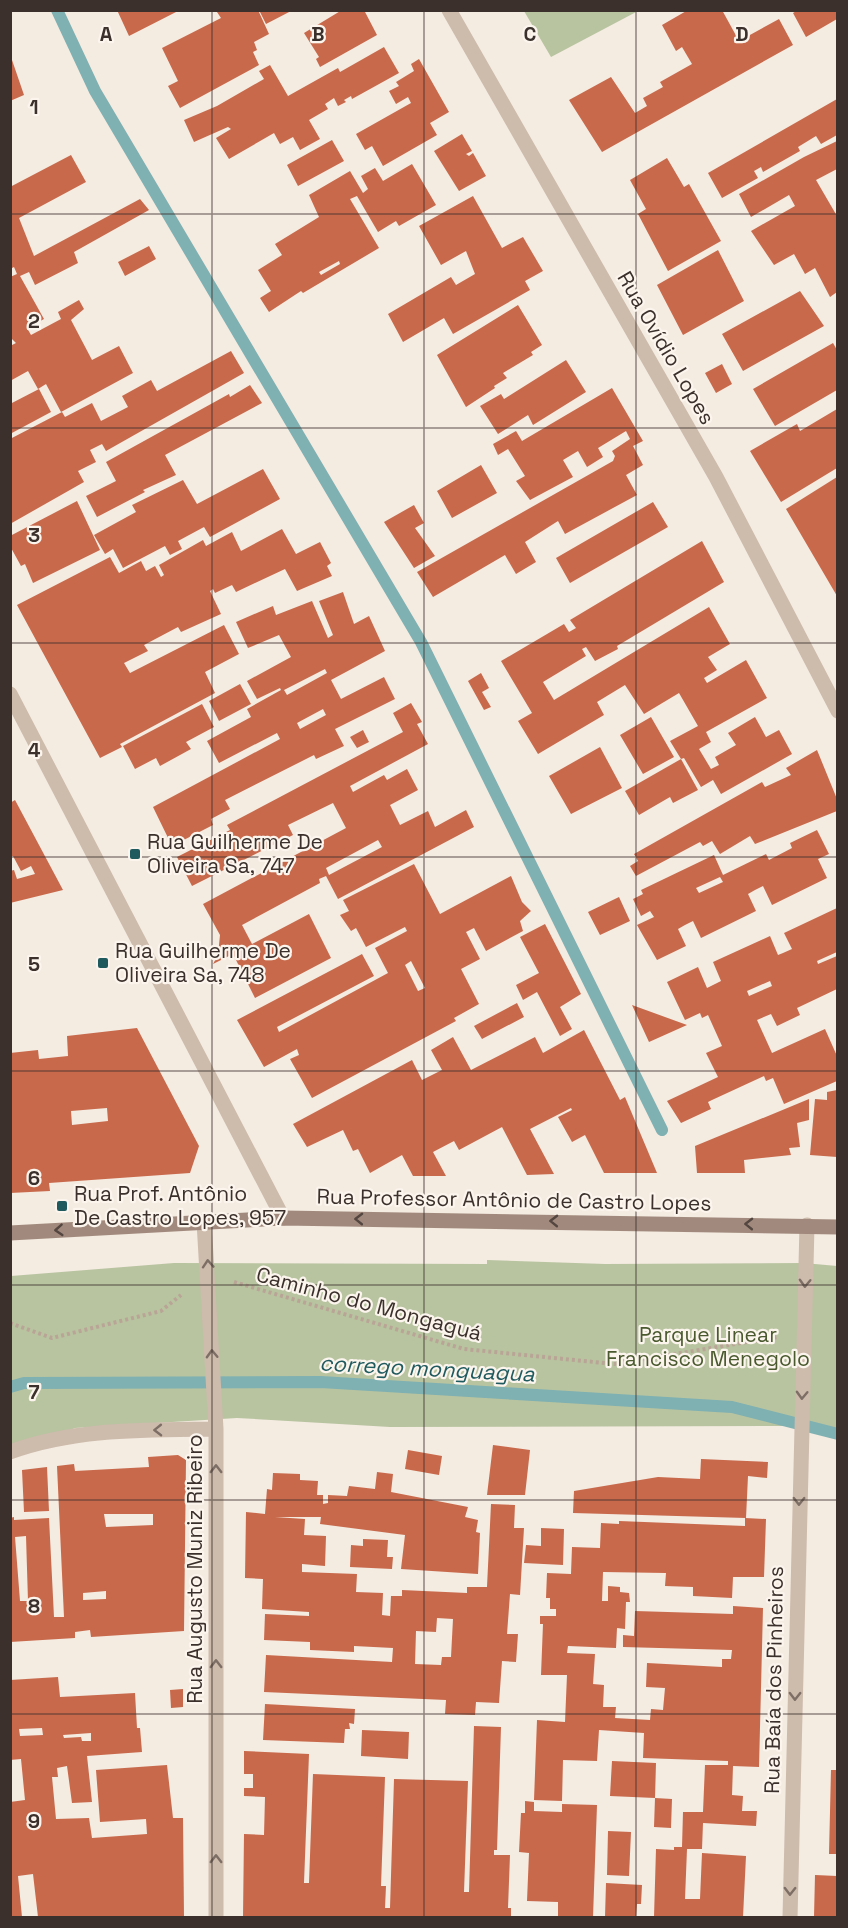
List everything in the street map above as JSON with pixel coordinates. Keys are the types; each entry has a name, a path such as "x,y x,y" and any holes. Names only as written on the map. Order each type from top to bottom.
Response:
{"main road":[{"name":"Rua Professor Antônio de Castro Lopes","path":"10,1233 284,1218 837,1227"}],"street":[{"name":"Rua Ovídio Lopes","path":"449,10 717,477 837,711"},
{"path":"10,694 284,1218"},
{"name":"Rua Augusto Muniz Ribeiro","path":"204,1221 211,1307 216,1429 216,1917"},
{"name":"Rua Baía dos Pinheiros","path":"790,1917 807,1225"},
{"path":"10,1452 40,1441 111,1431 216,1429"}],"path":[{"path":"10,1323 52,1338 107,1325 161,1311 208,1274"},
{"name":"Caminho do Mongaguá","path":"208,1274 285,1299 464,1349 614,1364 776,1338 804,1323"}],"green space":[{"path":"524,11 638,11 551,57"},
{"name":"Parque Linear Francisco Menegolo","path":"487,1260 605,1264 804,1263 837,1266 837,1434 790,1426 390,1427 237,1418 75,1428 11,1457 11,1276 174,1263 487,1264"}],"building":[{"path":"117,10 180,10 129,36"},
{"path":"221,10 258,10 269,34 254,42 257,50 253,52 259,65 180,108 168,86 178,81 162,48 221,18 217,12"},
{"path":"259,10 293,10 266,24"},
{"path":"342,10 364,10 377,35 320,67 316,59 319,57 304,33"},
{"path":"688,10 722,10 739,41 779,19 793,45 602,152 569,100 611,77 635,113 647,106 643,98 663,87 660,82 692,64 682,47 676,51 662,25"},
{"path":"798,10 837,10 837,19 806,37 793,13"},
{"path":"384,47 399,73 352,99 351,96 338,106 334,98 325,104 328,109 309,120 320,139 300,150 293,137 280,144 274,133 229,159 216,138 231,129 228,127 194,142 184,120 217,106 264,79 259,71 270,65 288,96 338,68 340,72"},
{"path":"419,59 449,112 430,123 437,135 383,166 372,146 365,150 356,134 411,103 408,97 396,104 389,91 399,86 396,82 414,71 411,64"},
{"path":"12,60 24,95 10,101 10,61"},
{"path":"837,99 837,135 821,144 816,136 798,147 800,151 763,172 761,167 754,171 758,178 722,198 708,173"},
{"path":"462,134 472,151 466,154 469,156 473,153 486,176 459,191 434,151"},
{"path":"332,140 344,161 298,186 287,165"},
{"path":"837,141 837,169 816,180 837,216 837,292 830,297 815,268 805,274 794,254 774,265 751,231 795,206 789,195 751,217 739,194"},
{"path":"71,155 86,182 19,218 34,256 140,199 149,210 74,252 78,263 35,285 29,272 20,276 44,319 27,328 31,335 61,319 58,312 79,300 84,309 71,320 92,360 119,346 133,373 61,412 46,384 38,389 28,371 10,381 10,346 16,343 10,337 10,277 17,274 14,267 10,269 10,187"},
{"path":"667,158 684,187 689,184 721,241 668,271 638,214 646,209 630,180"},
{"path":"412,164 436,205 399,226 396,221 378,232 357,196 350,199 379,248 303,293 301,291 269,312 260,298 271,291 258,270 282,255 275,244 319,217 309,195 350,171 363,193 368,189 361,176 375,168 383,181","holes":["339,261 340,264 321,275 319,272"]},
{"path":"473,196 502,248 523,237 543,271 525,281 530,290 453,334 444,318 403,342 388,314 451,277 456,285 475,274 466,251 441,265 419,226"},
{"path":"149,246 156,259 125,276 118,262"},
{"path":"718,250 744,301 683,335 657,285"},
{"path":"800,291 824,326 743,371 722,334"},
{"path":"518,305 542,345 531,352 533,355 503,373 507,378 494,386 495,388 466,407 437,355"},
{"path":"833,343 837,350 837,390 775,426 753,389"},
{"path":"231,351 244,373 106,451 102,444 90,450 96,462 78,471 84,482 10,524 10,439 62,412 65,417 92,403 101,421 128,407 122,396 151,380 157,391"},
{"path":"566,360 586,392 533,425 528,415 498,434 480,406 501,394 504,399"},
{"path":"722,364 732,384 716,393 705,373"},
{"path":"250,385 262,403 165,455 176,475 143,490 145,492 97,517 86,496 116,481 106,462 229,394 230,397"},
{"path":"612,388 643,441 633,446 643,465 626,475 637,495 565,534 558,521 525,542 536,562 516,574 505,555 433,597 417,572 613,461 615,456 612,451 630,439 626,431 598,448 603,457 587,467 578,451 563,460 573,477 530,500 516,481 525,476 508,449 498,455 493,444 516,431 522,441"},
{"path":"39,389 51,412 10,434 10,404"},
{"path":"837,409 837,468 781,502 750,451 797,424 800,431"},
{"path":"481,465 497,493 452,518 437,491"},
{"path":"263,469 280,499 210,537 204,527 178,541 182,549 170,555 165,546 123,568 113,549 105,554 94,535 136,512 132,505 183,480 197,504"},
{"path":"837,477 837,596 786,509"},
{"path":"77,501 100,550 33,583 25,564 21,566 10,546 10,536"},
{"path":"653,502 668,527 570,583 556,558"},
{"path":"414,505 424,523 415,528 435,556 414,568 384,522"},
{"path":"282,529 296,554 320,542 331,563 327,566 332,576 297,591 285,569 236,592 232,585 215,593 213,589 210,591 221,614 181,632 178,627 144,645 148,651 124,663 130,673 224,625 239,654 205,672 215,693 120,744 122,747 100,758 17,605 110,557 119,573 141,561 146,571 155,566 161,577 164,575 159,565 203,540 206,546 232,532 241,551"},
{"path":"702,541 724,582 595,661 586,647 582,649 586,656 543,682 554,700 709,607 730,644 708,657 717,670 704,678 707,683 746,660 767,698 706,732 711,742 699,749 711,769 719,765 715,757 736,745 728,733 755,717 766,737 779,730 792,754 721,794 713,780 701,787 684,758 681,759 670,741 698,726 679,693 644,714 625,685 597,702 604,715 538,754 518,721 532,713 501,661 564,624 569,632 576,628 570,620"},
{"path":"343,592 354,624 369,616 385,651 331,680 341,699 384,677 395,699 335,729 344,746 316,759 314,755 225,800 230,809 211,819 213,825 172,846 153,807 280,739 277,733 219,763 207,741 251,717 247,709 281,690 280,688 257,699 247,681 291,657 279,635 248,648 236,622 273,606 276,615 312,601 328,638 333,635 319,601","holes":["325,669 327,673 287,695 284,690","323,709 326,715 300,729 297,723"]},
{"path":"481,673 489,688 482,692 491,707 484,710 468,681"},
{"path":"240,684 251,704 219,721 209,701"},
{"path":"411,703 422,722 417,724 428,744 350,786 353,792 384,775 387,780 407,769 418,790 390,805 400,825 428,811 435,827 466,810 474,827 338,899 326,876 319,879 320,883 242,925 252,944 309,914 331,958 255,998 233,954 213,964 218,955 220,935 203,904 346,828 333,803 288,825 293,835 192,886 177,857 230,830 227,825 403,732 393,713","holes":["378,840 382,847 329,875 326,868"]},
{"path":"202,704 214,727 186,742 191,749 160,766 156,758 135,769 123,746"},
{"path":"651,717 674,757 643,774 620,735"},
{"path":"363,730 369,742 357,748 350,737"},
{"path":"600,747 622,788 571,814 549,776"},
{"path":"817,750 837,799 837,811 755,844 750,836 720,854 712,841 703,846 700,842 636,876 630,866 638,861 634,854 762,782 765,787 791,775 786,768"},
{"path":"681,759 698,790 673,803 670,797 639,815 625,791"},
{"path":"15,800 63,890 10,903 10,871 14,870 17,879 35,874 31,866 21,871 13,856 10,857 10,803"},
{"path":"817,830 829,854 818,859 827,878 772,905 763,886 748,894 756,911 701,938 693,921 678,929 686,946 657,960 637,925 654,917 650,911 641,916 633,899 643,894 641,890 714,855 723,875 766,854 769,860 792,848 790,843","holes":["720,877 723,882 699,893 696,888"]},
{"path":"414,864 440,914 511,876 522,902 531,911 520,921 523,931 486,951 474,928 466,932 480,959 461,969 479,1004 454,1018 456,1021 312,1098 290,1059 299,1055 297,1049 264,1067 237,1020 362,954 374,976 277,1027 279,1032 388,973 375,948 407,931 405,927 366,947 356,928 351,931 340,915 349,911 343,900","holes":["411,961 425,988 418,991 405,965"]},
{"path":"619,897 630,921 600,935 588,912"},
{"path":"837,908 837,952 817,961 818,964 837,956 837,989 797,1008 800,1015 777,1026 771,1014 757,1020 772,1053 825,1029 837,1056 837,1081 784,1104 773,1078 766,1081 764,1076 708,1102 711,1109 681,1123 667,1101 718,1077 706,1053 722,1046 708,1015 702,1018 700,1013 685,1020 667,982 698,967 707,988 721,981 713,962 770,936 778,955 792,949 784,933","holes":["770,981 772,986 749,996 747,991"]},
{"path":"545,924 581,994 560,1007 572,1029 560,1036 537,992 523,1000 516,985 539,973 520,937"},
{"path":"517,1003 524,1017 482,1039 474,1026"},
{"path":"632,1005 687,1025 649,1042"},
{"path":"137,1028 199,1146 190,1173 49,1183 50,1191 10,1193 10,1053 38,1050 39,1059 68,1056 67,1036","holes":["107,1108 108,1121 72,1125 71,1111"]},
{"path":"584,1030 620,1100 625,1097 657,1173 604,1173 585,1135 572,1142 558,1117 572,1110 571,1108 530,1129 554,1174 527,1175 502,1127 459,1150 454,1141 433,1152 446,1176 413,1176 402,1155 370,1173 358,1149 353,1151 343,1130 307,1147 293,1124 412,1060 422,1080 442,1070 431,1050 453,1037 471,1070 535,1037 543,1053"},
{"path":"837,1090 837,1157 810,1155 815,1099 827,1100 827,1092"},
{"path":"809,1099 809,1120 797,1123 800,1147 789,1148 791,1155 744,1160 745,1173 697,1173 695,1146"},
{"path":"493,1445 530,1450 525,1495 487,1495"},
{"path":"408,1450 442,1456 439,1475 405,1469"},
{"path":"178,1455 186,1460 184,1631 91,1637 90,1630 75,1632 75,1638 10,1642 10,1518 14,1517 14,1520 49,1518 54,1617 64,1617 57,1466 74,1464 75,1471 149,1467 148,1457","holes":["104,1514 153,1514 153,1525 106,1527","26,1536 28,1601 20,1601 15,1537","106,1591 106,1599 83,1600 83,1593"]},
{"path":"701,1459 768,1462 767,1478 748,1476 746,1518 573,1513 574,1491 658,1477 700,1479"},
{"path":"47,1467 49,1511 24,1512 22,1470"},
{"path":"377,1472 393,1474 391,1492 468,1507 465,1517 478,1520 476,1532 480,1533 478,1574 401,1569 405,1535 320,1524 321,1517 275,1517 305,1519 304,1535 326,1536 325,1566 302,1564 302,1572 357,1574 356,1592 383,1593 382,1615 390,1616 391,1596 402,1596 402,1590 467,1593 467,1587 487,1587 491,1504 515,1505 514,1528 524,1528 520,1595 510,1594 507,1634 518,1634 516,1662 502,1661 499,1703 476,1702 475,1715 445,1714 446,1700 264,1692 266,1655 392,1662 393,1648 354,1646 354,1652 310,1650 310,1642 264,1640 265,1614 309,1616 309,1612 262,1609 263,1579 245,1578 246,1512 265,1514 267,1489 272,1490 273,1473 300,1474 300,1480 318,1481 317,1495 323,1495 323,1504 328,1503 328,1495 347,1496 349,1486 375,1489","holes":["437,1618 453,1619 451,1657 442,1657 441,1665 415,1664 416,1631 436,1632"]},
{"path":"745,1518 766,1519 764,1577 733,1577 732,1598 693,1596 693,1587 665,1586 666,1573 603,1572 602,1601 608,1601 608,1586 620,1587 620,1592 629,1593 630,1602 626,1602 625,1629 617,1628 616,1648 568,1646 567,1653 595,1654 593,1684 604,1685 603,1707 616,1707 615,1718 650,1720 651,1709 663,1710 665,1688 646,1687 647,1663 722,1667 722,1659 731,1659 732,1650 623,1647 623,1635 634,1636 635,1611 733,1614 733,1606 763,1608 759,1767 733,1766 732,1795 743,1796 742,1811 757,1811 756,1826 703,1823 702,1849 687,1849 685,1899 700,1899 702,1853 746,1856 743,1917 654,1917 656,1849 674,1850 674,1847 682,1847 683,1812 703,1812 705,1765 728,1765 728,1761 643,1758 644,1733 599,1730 597,1761 563,1760 562,1801 534,1800 537,1720 565,1722 567,1675 541,1675 543,1624 540,1624 540,1616 556,1616 556,1609 550,1609 550,1598 546,1598 547,1573 571,1574 572,1547 600,1548 601,1523 619,1524 619,1521 745,1526"},
{"path":"541,1528 564,1529 563,1565 524,1563 526,1545 541,1546"},
{"path":"363,1539 388,1540 387,1557 393,1557 392,1569 350,1567 351,1545 363,1546"},
{"path":"58,1677 60,1697 135,1693 137,1728 140,1728 142,1752 87,1756 92,1802 72,1803 67,1766 57,1768 58,1777 52,1777 56,1819 89,1818 92,1838 147,1834 146,1819 100,1822 96,1770 167,1765 173,1818 183,1818 184,1917 38,1917 33,1874 18,1876 22,1917 10,1917 10,1802 25,1800 21,1759 10,1760 10,1680","holes":["42,1728 43,1735 20,1736 19,1729","91,1733 91,1741 82,1741 81,1737 64,1738 63,1735"]},
{"path":"183,1689 183,1707 171,1708 170,1690"},
{"path":"265,1704 355,1709 354,1724 349,1723 350,1729 345,1729 344,1743 263,1740"},
{"path":"474,1726 501,1727 497,1850 494,1850 494,1855 510,1855 508,1908 511,1908 511,1917 243,1917 244,1834 264,1835 265,1797 244,1796 244,1788 253,1788 253,1774 244,1774 244,1751 309,1754 304,1883 309,1883 313,1774 385,1777 381,1886 386,1886 385,1908 390,1908 394,1779 468,1781 464,1892 469,1892"},
{"path":"362,1730 409,1732 408,1759 361,1756"},
{"path":"612,1761 656,1763 655,1798 610,1796"},
{"path":"831,1770 837,1770 837,1854 829,1854"},
{"path":"655,1798 672,1799 671,1828 654,1827"},
{"path":"525,1801 534,1802 534,1811 562,1812 562,1804 597,1805 593,1917 558,1917 558,1902 527,1901 529,1853 519,1852 521,1813 525,1813"},
{"path":"608,1831 631,1832 629,1876 607,1875"},
{"path":"815,1875 837,1876 837,1917 814,1917"},
{"path":"606,1883 642,1885 641,1904 637,1904 636,1917 605,1917"}],"waterway":[{"path":"57,10 95,91 421,642 662,1130"},
{"name":"corrego monguagua","path":"10,1387 24,1383 321,1382 732,1407 838,1434"}],"place":[{"name":"Rua Guilherme De Oliveira Sa, 747","path":"135,854"},
{"name":"Rua Guilherme De Oliveira Sa, 748","path":"103,963"},
{"name":"Rua Prof. Antônio De Castro Lopes, 957","path":"62,1206"}]}
